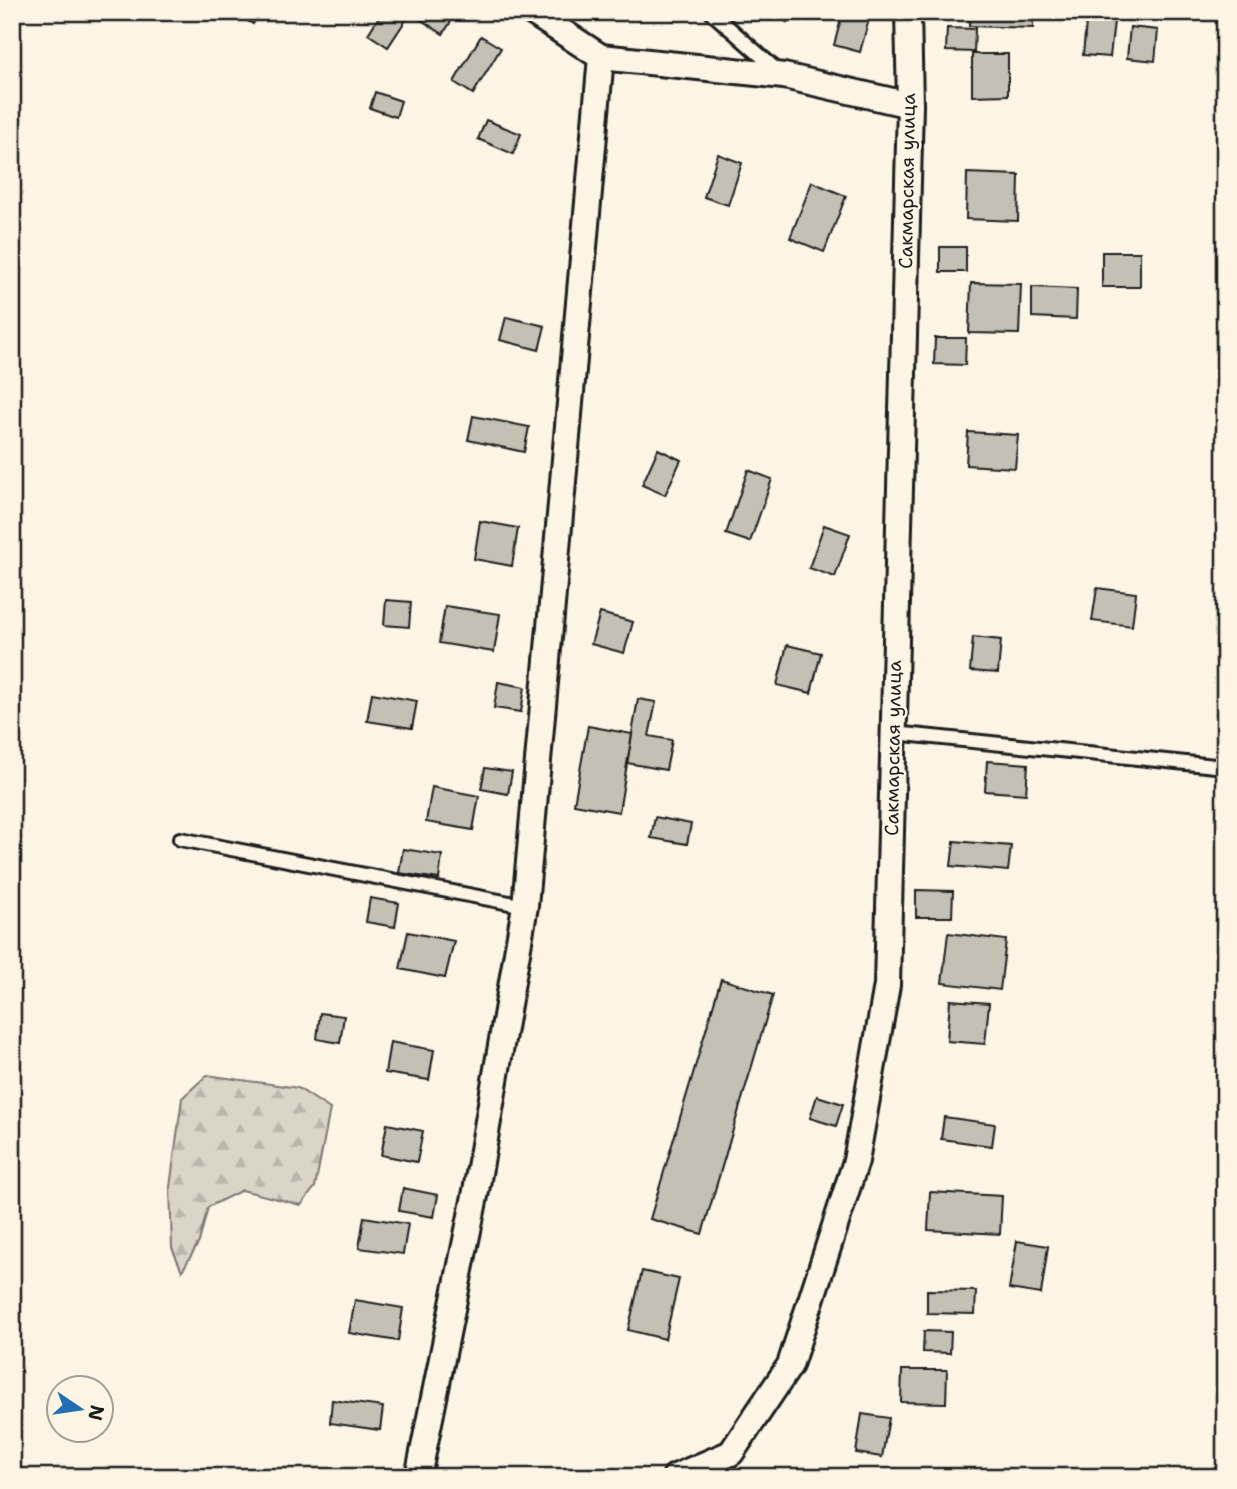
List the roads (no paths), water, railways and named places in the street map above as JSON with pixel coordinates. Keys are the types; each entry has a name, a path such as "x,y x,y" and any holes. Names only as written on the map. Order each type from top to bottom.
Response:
{"street":[{"path":"532,12 601,57 784,76 910,105"},
{"name":"Сакмарская улица","path":"674,1477 731,1453 790,1365 856,1161 887,985 910,105 908,12"},
{"path":"418,1477 476,1191 525,906 601,57"}],"lane":[{"path":"711,12 784,76"},
{"path":"894,733 1225,767"},
{"path":"180,839 525,906"}]}
